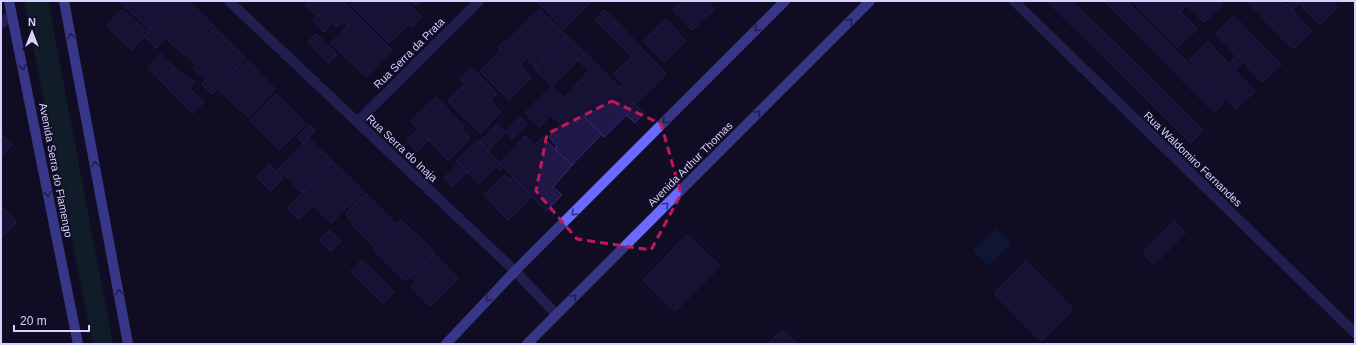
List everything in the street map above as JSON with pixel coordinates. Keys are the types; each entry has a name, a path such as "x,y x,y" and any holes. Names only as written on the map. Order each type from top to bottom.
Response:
{"main road":[{"name":"Avenida Serra do Flamengo","path":"10,1 78,344"},
{"path":"64,1 128,344"},
{"path":"446,344 515,271 784,1"},
{"name":"Avenida Arthur Thomas","path":"527,344 870,1"}],"street":[{"name":"Rua Serra do Inaja","path":"229,1 515,271 556,314"},
{"name":"Rua Serra da Prata","path":"357,122 478,1"},
{"name":"Rua Waldomiro Fernandes","path":"1014,1 1355,333"},
{"path":"1,24 12,14"}],"highlighted area":[{"path":"612,101 661,124 681,194 651,250 577,239 536,191 547,134"}],"green space":[{"path":"24,1 48,1 113,344 93,344"}],"water":[{"path":"996,228 1011,243 988,266 973,250"}],"building":[{"path":"177,1 150,30 120,2"},
{"path":"177,1 188,1 213,25 184,55 166,38 156,48 144,36"},
{"path":"310,1 332,1 317,16 305,5"},
{"path":"332,1 343,1 392,50 366,77 331,43 348,26 343,21 337,27 332,23 324,32 313,21"},
{"path":"355,1 406,1 422,17 412,27 409,24 389,43 351,5"},
{"path":"411,1 421,1 416,6"},
{"path":"537,1 592,1 564,29"},
{"path":"683,1 707,1 714,9 692,30 673,10"},
{"path":"1047,1 1072,1 1203,130 1191,143"},
{"path":"1104,1 1127,1 1225,101 1214,112"},
{"path":"1133,1 1170,1 1174,5 1178,1 1219,1 1222,5 1204,22 1187,5 1180,12 1197,29 1177,48"},
{"path":"1247,1 1282,1 1286,6 1291,1 1331,1 1337,7 1320,24 1299,3 1292,10 1312,31 1293,49"},
{"path":"122,9 148,33 131,50 107,26"},
{"path":"539,9 567,36 536,68 509,40"},
{"path":"604,10 616,21 606,31 595,20"},
{"path":"1234,16 1281,65 1262,82 1243,62 1235,71 1255,91 1236,109 1189,60 1208,42 1229,64 1237,56 1216,34"},
{"path":"666,19 686,41 664,62 644,41"},
{"path":"616,21 666,74 635,104 619,88 623,84 614,74 632,57 606,31"},
{"path":"214,27 246,59 212,94 202,84 206,80 193,68 196,65 187,55"},
{"path":"316,34 337,54 329,63 308,42"},
{"path":"567,36 585,53 552,86 535,70"},
{"path":"506,40 525,60 520,65 531,77 509,100 480,71 501,50 498,48"},
{"path":"585,53 644,113 635,123 626,115 604,137 564,98 589,71 578,60"},
{"path":"160,54 175,68 162,82 148,67"},
{"path":"248,61 275,89 248,117 219,90"},
{"path":"175,68 187,78 188,77 195,82 189,88 204,102 193,113 162,82"},
{"path":"472,68 497,94 490,100 501,112 480,133 448,101 465,84 460,79"},
{"path":"552,86 602,134 572,165 554,149 557,146 549,137 561,125 551,115 539,127 525,113"},
{"path":"276,94 306,124 279,150 250,120"},
{"path":"436,97 464,126 462,129 470,138 448,160 411,121"},
{"path":"520,117 527,123 512,139 506,132"},
{"path":"497,124 506,132 488,151 480,142"},
{"path":"309,125 315,131 303,143 297,137"},
{"path":"418,129 429,140 417,152 407,141"},
{"path":"1,134 12,145 1,156"},
{"path":"525,136 535,145 542,137 572,165 553,187 562,195 546,211 500,163"},
{"path":"308,138 332,161 302,192 278,169"},
{"path":"478,140 488,151 467,172 456,161"},
{"path":"488,151 504,167 500,170 496,166 478,184 467,172"},
{"path":"333,162 363,191 331,223 313,205 299,219 288,208"},
{"path":"459,163 467,172 452,187 444,178"},
{"path":"269,164 283,178 271,191 257,177"},
{"path":"505,175 510,180 513,177 532,196 508,220 484,195"},
{"path":"365,193 397,225 375,247 351,224 353,222 345,214"},
{"path":"1,206 17,222 1,238"},
{"path":"401,220 435,252 405,281 373,249"},
{"path":"1174,221 1185,233 1154,264 1143,253"},
{"path":"329,230 341,241 331,251 320,240"},
{"path":"687,235 720,266 675,311 643,280"},
{"path":"434,254 458,279 430,306 411,287 416,282 410,276"},
{"path":"362,260 394,292 383,303 351,271"},
{"path":"1026,261 1073,309 1041,341 994,293"},
{"path":"782,330 797,344 768,344"}]}
